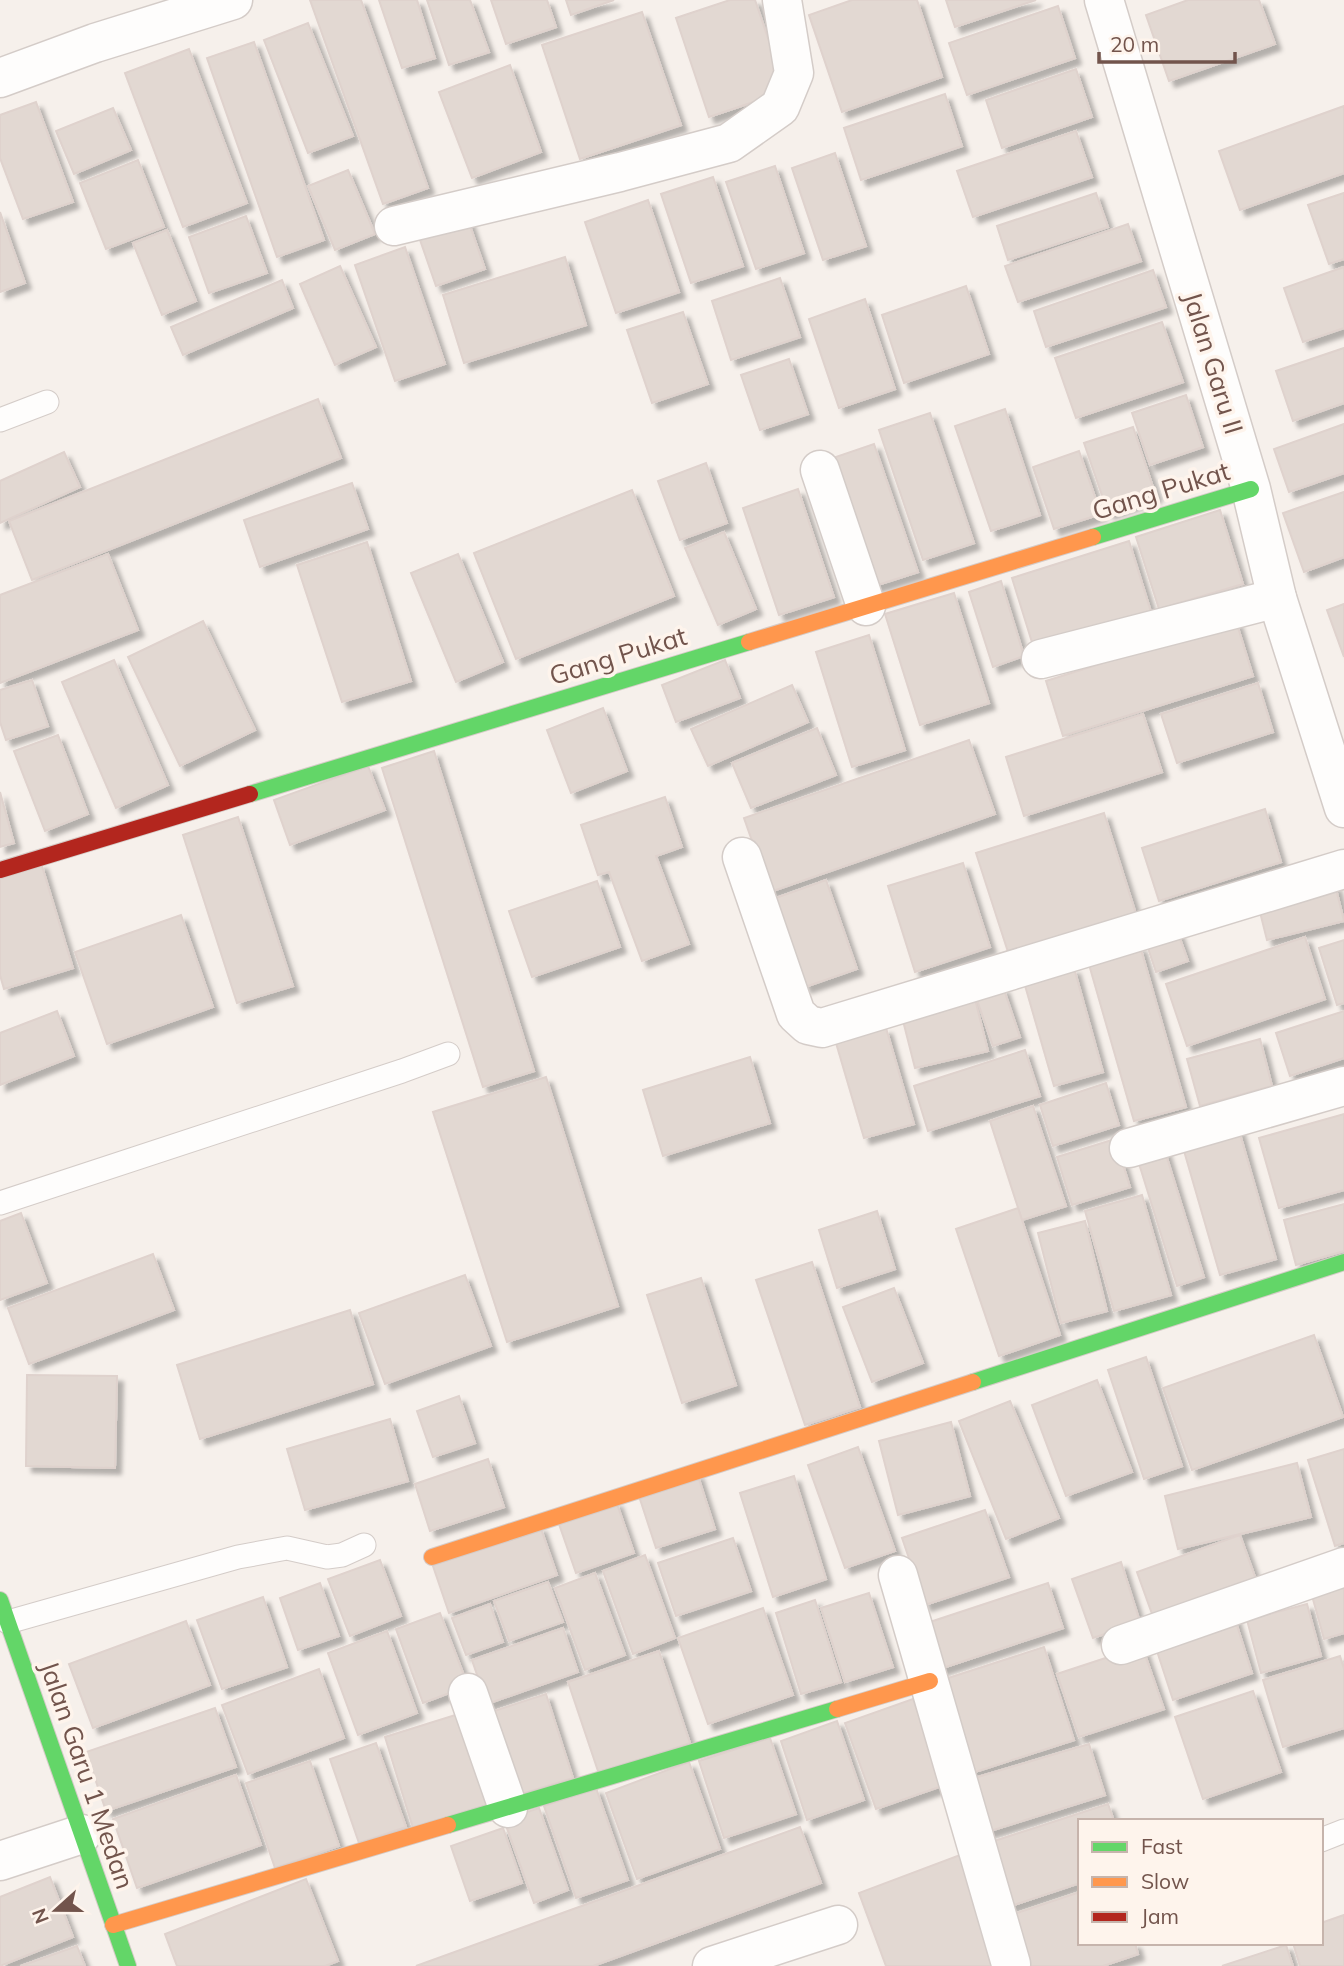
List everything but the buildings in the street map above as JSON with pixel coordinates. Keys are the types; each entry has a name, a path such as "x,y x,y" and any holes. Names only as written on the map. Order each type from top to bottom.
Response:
{"street":[{"path":"0,78 95,43 233,0"},
{"path":"394,226 729,143 780,107 794,73 782,0"},
{"name":"Jalan Garu II","path":"1104,0 1251,489 1277,598 1344,808"},
{"path":"821,470 866,606"},
{"name":"Gang Pukat","path":"0,870 1251,489"},
{"path":"1041,659 1277,598"},
{"path":"742,857 796,1014 808,1025 822,1028 1344,869"},
{"path":"1129,1148 1344,1086"},
{"path":"432,1557 1344,1262"},
{"path":"1121,1645 1344,1567"},
{"path":"898,1575 1011,1964"},
{"name":"Jalan Garu 1 Medan","path":"4,1611 128,1966"},
{"path":"113,1925 930,1681"},
{"path":"468,1693 508,1808"},
{"path":"0,1861 82,1834"},
{"path":"712,1966 838,1925"}],"lane":[{"path":"0,420 47,402"},
{"path":"0,1203 448,1054"},
{"path":"4,1611 287,1548 327,1557 342,1555 364,1545"},
{"path":"1323,1839 1344,1831"}],"traffic: fast":[{"path":"1093,537 1251,489"},
{"path":"250,794 749,642"},
{"path":"973,1382 1344,1262"},
{"path":"0,1600 128,1966"},
{"path":"448,1825 837,1709"}],"traffic: slow":[{"path":"749,642 1093,537"},
{"path":"432,1557 973,1382"},
{"path":"837,1709 930,1681"},
{"path":"113,1925 448,1825"}],"traffic: jam":[{"path":"0,870 250,794"}]}
